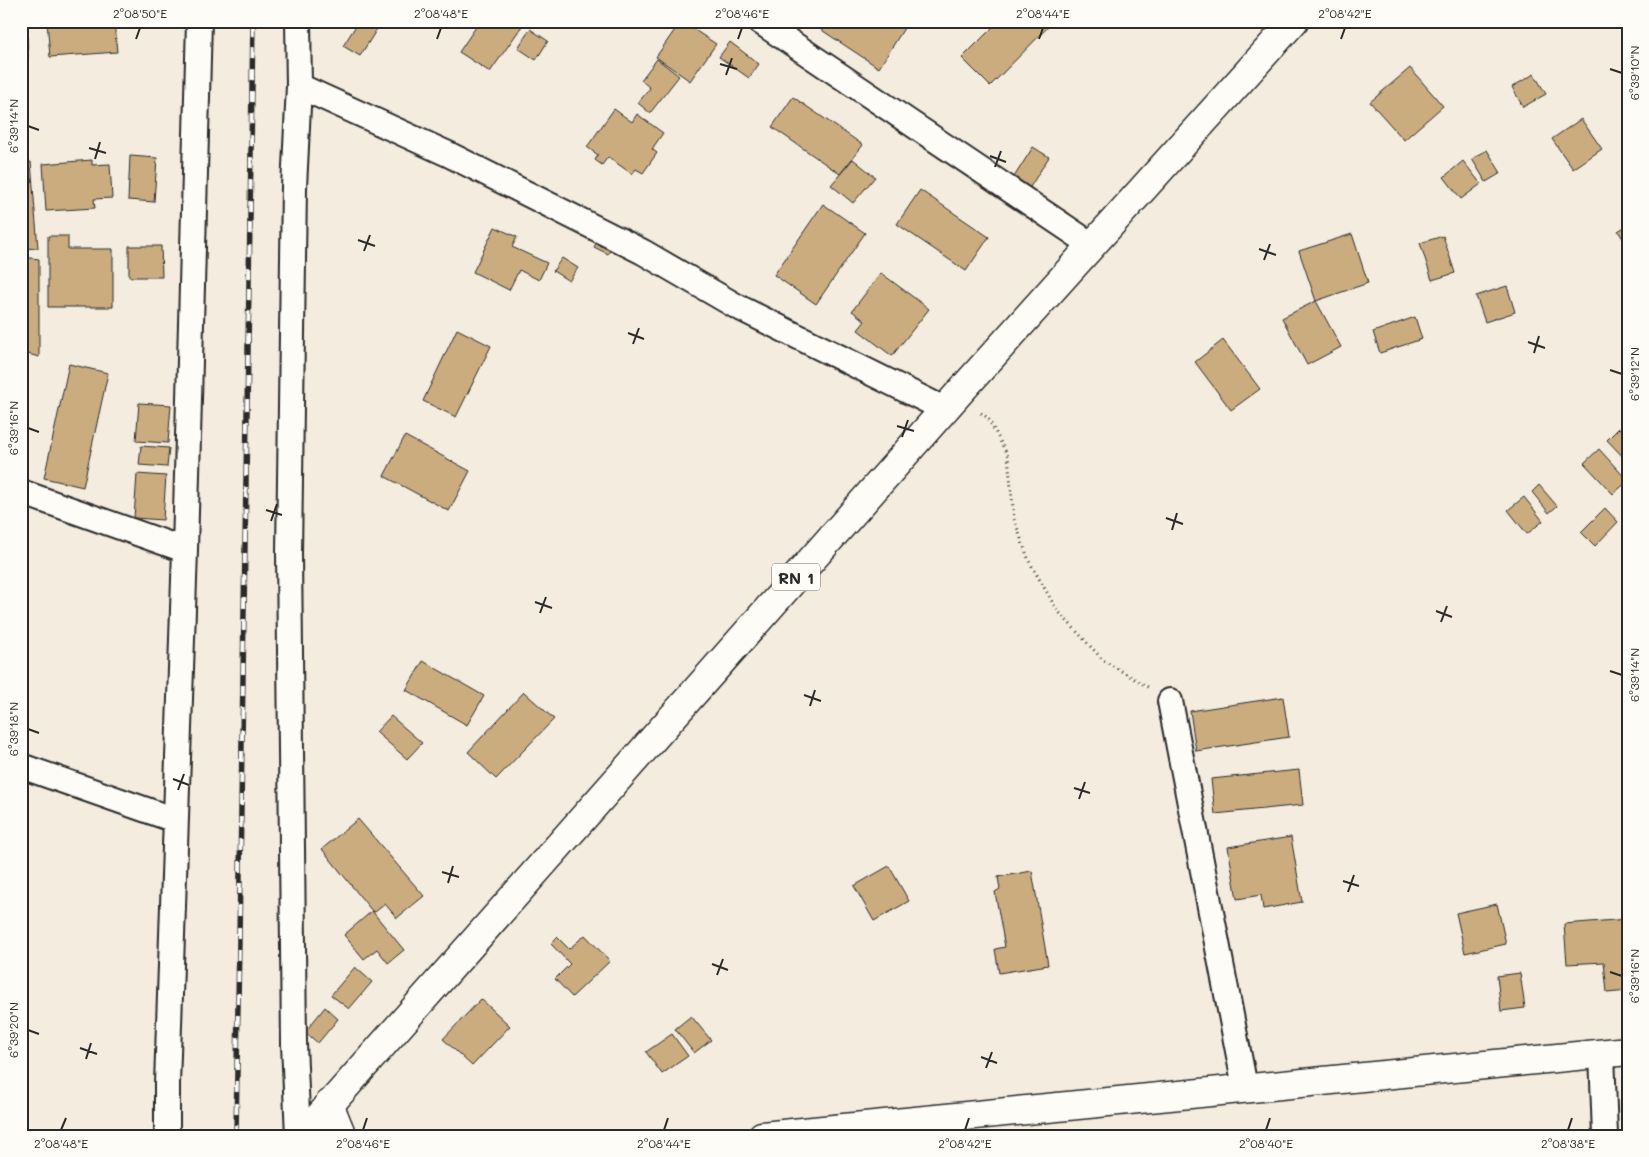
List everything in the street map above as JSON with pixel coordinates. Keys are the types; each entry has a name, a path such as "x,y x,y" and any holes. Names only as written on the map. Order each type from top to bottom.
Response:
{"main road":[{"name":"RN 1","path":"302,1136 951,401 1294,21"},
{"path":"762,1136 1615,1052"},
{"path":"329,1104 342,1136"}],"street":[{"path":"167,1136 166,1084 185,550 199,21"},
{"path":"298,21 299,86 294,187 289,553 294,1044 298,1136"},
{"path":"759,21 1092,245"},
{"path":"299,86 448,154 643,252 736,306 951,401"},
{"path":"21,492 185,550"},
{"path":"1170,701 1245,1088"},
{"path":"21,766 175,820"},
{"path":"1605,1136 1615,1052"}],"path":[{"path":"951,401 988,418 1008,456 1014,519 1029,561 1057,610 1104,660 1170,701"}],"building":[{"path":"21,21 26,21 28,57 21,57"},
{"path":"47,21 114,21 117,52 50,57"},
{"path":"359,21 382,21 360,56 343,46"},
{"path":"480,21 515,21 522,26 490,72 459,52"},
{"path":"681,21 716,44 690,81 656,57"},
{"path":"808,21 901,21 906,25 879,68"},
{"path":"999,21 1048,21 1051,24 990,86 962,58"},
{"path":"530,29 548,41 536,60 518,48"},
{"path":"730,42 759,64 749,78 719,57"},
{"path":"657,59 679,76 650,113 638,103 650,88 641,80"},
{"path":"1410,68 1443,106 1404,140 1370,102"},
{"path":"1534,74 1546,94 1523,107 1512,87"},
{"path":"793,97 863,145 840,174 772,127"},
{"path":"614,109 632,122 637,114 663,133 652,149 657,153 643,173 636,169 632,174 608,157 602,165 595,160 598,155 587,147"},
{"path":"1581,119 1602,149 1573,169 1552,139"},
{"path":"1033,147 1049,157 1025,195 1009,185"},
{"path":"1487,150 1501,173 1486,182 1472,159"},
{"path":"130,156 157,158 154,202 128,200"},
{"path":"853,159 875,177 853,203 831,185"},
{"path":"92,160 92,165 110,164 112,198 94,199 95,208 46,211 43,164"},
{"path":"1463,161 1481,184 1461,199 1444,177"},
{"path":"21,162 31,162 38,248 21,249"},
{"path":"920,190 989,237 966,271 897,224"},
{"path":"823,204 865,233 816,304 774,275"},
{"path":"1628,225 1628,246 1618,231"},
{"path":"495,227 517,237 512,247 547,263 539,280 519,270 509,290 473,272"},
{"path":"1352,234 1368,283 1316,301 1299,251"},
{"path":"48,236 68,236 68,249 113,249 113,307 48,307"},
{"path":"1443,236 1455,273 1432,280 1420,243"},
{"path":"600,237 613,244 608,254 594,247"},
{"path":"129,246 161,246 162,277 129,277"},
{"path":"21,257 39,259 39,357 21,352"},
{"path":"562,258 578,268 569,281 553,271"},
{"path":"881,273 929,309 892,356 858,330 865,321 852,311"},
{"path":"1507,286 1515,312 1485,322 1476,296"},
{"path":"1316,301 1341,347 1307,365 1282,318"},
{"path":"1415,317 1422,339 1380,353 1373,332"},
{"path":"457,329 491,346 456,417 423,401"},
{"path":"1223,340 1260,389 1231,410 1195,362"},
{"path":"69,364 108,373 83,487 44,478"},
{"path":"139,403 171,405 168,443 136,441"},
{"path":"1619,428 1628,436 1628,462 1607,440"},
{"path":"405,436 470,471 449,511 384,476"},
{"path":"141,446 169,448 167,467 139,465"},
{"path":"1599,449 1628,481 1613,494 1584,463"},
{"path":"137,474 166,476 163,520 134,518"},
{"path":"1539,485 1557,506 1549,513 1532,492"},
{"path":"1524,497 1543,521 1527,534 1508,510"},
{"path":"1605,508 1618,522 1595,546 1581,532"},
{"path":"423,661 484,696 467,725 406,690"},
{"path":"524,692 554,719 496,779 468,752"},
{"path":"1283,697 1289,737 1196,751 1190,711"},
{"path":"391,716 422,743 407,759 376,732"},
{"path":"1299,770 1303,805 1215,814 1211,779"},
{"path":"358,819 424,896 397,918 385,904 375,912 372,911 322,849"},
{"path":"1291,837 1302,902 1263,909 1261,895 1237,899 1228,847"},
{"path":"889,866 909,901 874,921 854,886"},
{"path":"1032,871 1048,965 999,973 995,949 1005,947 995,892 1000,889 998,877"},
{"path":"1497,904 1506,944 1465,953 1456,913"},
{"path":"372,911 404,950 388,963 377,949 364,959 344,935"},
{"path":"1628,919 1628,991 1607,993 1604,962 1567,964 1564,924"},
{"path":"585,935 610,961 572,997 555,979 570,964 551,944 557,937 569,949"},
{"path":"355,967 372,982 349,1009 331,995"},
{"path":"1520,973 1525,1008 1501,1011 1497,976"},
{"path":"481,999 510,1026 472,1066 443,1039"},
{"path":"325,1007 338,1019 318,1043 305,1032"},
{"path":"691,1016 711,1040 694,1053 675,1029"},
{"path":"672,1034 688,1056 662,1074 646,1052"}],"railway":[{"path":"236,1136 253,21"}]}
